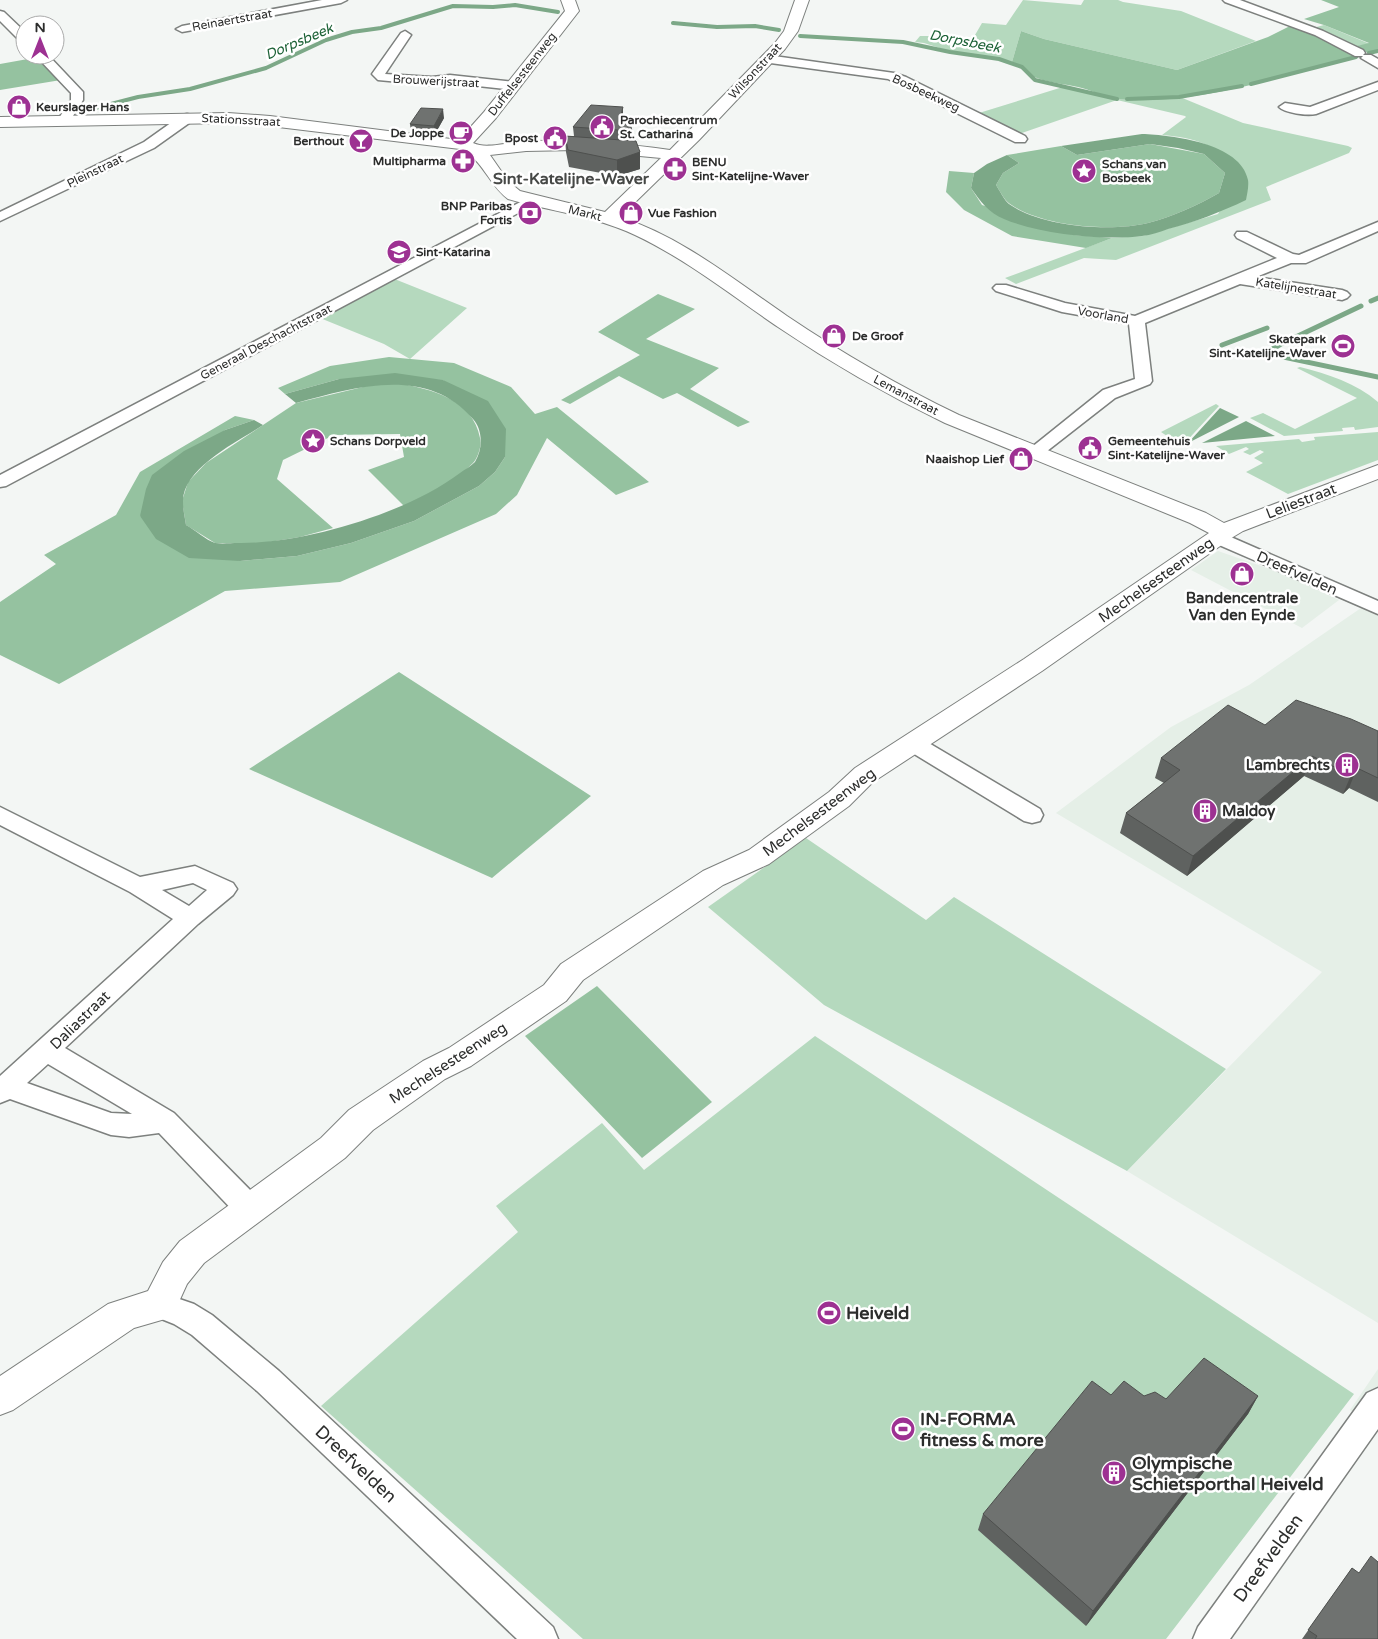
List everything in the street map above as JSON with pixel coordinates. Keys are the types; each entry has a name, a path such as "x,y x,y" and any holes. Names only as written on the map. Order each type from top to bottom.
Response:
{"street":[{"name":"Reinaertstraat","path":"182,29 341,0"},
{"name":"Duffelsesteenweg","path":"471,148 474,134 572,11 568,0"},
{"name":"Wilsonstraat","path":"673,155 693,137 780,46 790,31 802,0"},
{"path":"1229,0 1328,37 1368,59"},
{"path":"0,14 15,29"},
{"name":"Brouwerijstraat","path":"405,34 378,74 382,77 432,81 450,79 514,86"},
{"name":"Bosbeekweg","path":"767,58 890,76 902,80 1020,139"},
{"path":"51,65 77,92 77,100 63,120"},
{"path":"1284,107 1310,111 1378,86"},
{"name":"Stationsstraat","path":"0,122 187,118 270,121 471,148"},
{"name":"Pleinstraat","path":"0,217 148,144 187,118"},
{"path":"471,148 539,146 637,150 673,155"},
{"name":"Markt","path":"471,148 488,163 501,186 514,195 530,201 608,218 673,155"},
{"name":"Generaal Deschachtstraat","path":"0,482 530,201"},
{"name":"Lemanstraat","path":"608,218 640,230 664,244 878,382 916,402 1198,518 1221,535"},
{"name":"Katelijnestraat","path":"1137,320 1283,261 1301,260 1378,226"},
{"name":"Katelijnestraat","path":"1239,279 1342,296 1242,236"},
{"name":"Voorland","path":"1001,288 1062,308 1137,320 1143,365 1142,378 1144,381 1109,394 1036,451"},
{"name":"Leliestraat","path":"1221,535 1236,526 1378,471"},
{"name":"Dreefvelden","path":"1221,535 1378,608"},
{"name":"Mechelsesteenweg","path":"159,1305 175,1273 192,1252 333,1148 361,1120 434,1070 460,1057 555,993 572,972 714,878 759,857 839,799 864,775 914,744 1221,535"},
{"path":"914,744 1032,815"},
{"path":"0,815 138,886 190,918"},
{"name":"Daliastraat","path":"138,886 195,874 225,889 190,918 46,1050 165,1121 251,1210"},
{"path":"46,1050 3,1089 111,1124 129,1126 165,1121"},
{"path":"0,1396 121,1316 139,1309 159,1305"},
{"name":"Dreefvelden","path":"159,1305 184,1314 202,1325 268,1381 540,1639"},
{"name":"Dreefvelden","path":"1210,1639 1378,1403"}],"shaded area":[{"path":"1023,0 1081,5 1084,0 1118,0 1181,11 1256,41 1177,70 1044,39 1021,31 1012,62 949,51 915,42 920,36 933,36 959,47 967,47 978,41 975,35 982,23 1006,25"},
{"path":"1321,0 1378,0 1378,51 1369,53 1353,47 1369,43 1304,19 1339,7"},
{"path":"1292,25 1313,32 1356,54 1356,57 1238,88 1207,94 1146,100 1118,99 1078,87 1042,80 1034,77 1012,62 1021,31 1044,39 1177,70 1268,37"},
{"path":"1324,25 1370,44 1353,47 1313,28"},
{"path":"15,61 15,65 47,65 61,80 0,90 0,64"},
{"path":"1066,86 1117,99 1138,100 1180,97 1243,123 1352,148 1349,153 1266,187 1271,200 1116,260 1084,258 1016,284 1005,278 1112,238 1143,236 1218,214 1243,169 1234,161 1206,144 1185,138 1162,135 1185,116 1117,100 1019,134 979,113"},
{"path":"1142,134 1187,139 1219,149 1233,157 1243,167 1248,180 1246,200 1208,216 1152,234 1110,238 1072,235 1035,229 1004,219 989,210 971,188 974,173 987,164 1007,155 1019,163 1003,173 996,185 1009,204 1039,218 1077,226 1096,227 1133,226 1148,223 1185,210 1219,193 1225,173 1204,154 1150,144 1077,155 1061,146"},
{"path":"1150,144 1204,154 1225,173 1219,193 1185,210 1148,223 1133,226 1097,227 1077,226 1040,218 1024,212 1008,202 996,185 1003,173 1019,163 1007,155 1061,146 1077,155"},
{"path":"949,171 974,173 971,188 982,205 1074,235 1112,238 1086,248 1012,236 964,210 946,192"},
{"path":"392,278 467,308 410,359 384,344 320,318"},
{"path":"658,294 695,309 646,339 719,368 690,389 750,422 738,427 677,393 663,399 619,376 570,404 561,400 640,355 598,332"},
{"path":"389,357 454,363 511,387 535,414 557,407 649,482 616,495 547,438 517,495 496,514 340,582 225,591 59,684 0,655 0,602 56,564 44,555 116,515 140,472 235,416 254,420 225,430 140,516 240,561 297,556 351,543 414,521 479,486 495,472 505,457 443,380 339,379 285,394 278,388 330,366"},
{"path":"1300,367 1341,380 1369,395 1378,402 1378,427 1355,430 1354,427 1342,428 1343,431 1284,436 1250,418 1263,413 1295,429 1357,398 1297,368"},
{"path":"395,373 443,380 488,401 506,429 505,457 495,472 479,486 414,521 351,543 297,556 240,561 189,558 156,539 140,516 146,489 152,475 184,451 225,430 254,420 263,425 227,447 202,467 192,478 185,490 183,502 186,525 215,543 264,542 323,532 384,513 438,488 475,462 481,446 479,429 476,423 455,402 434,391 412,386 366,387 296,403 285,394 339,379"},
{"path":"397,383 449,398 469,414 476,425 480,438 480,448 475,461 458,476 404,506 368,470 404,457 400,434 334,435 283,460 277,479 333,528 300,537 263,543 215,543 186,525 182,501 188,482 206,463 296,403 367,386"},
{"path":"1216,404 1219,406 1182,446 1161,432"},
{"path":"1220,408 1239,417 1188,443"},
{"path":"1246,421 1275,436 1202,443"},
{"path":"1378,432 1378,460 1288,494 1246,472 1263,463 1254,458 1264,452 1260,450 1250,455 1243,452 1249,449 1246,447 1229,454 1216,446 1299,439 1302,442 1315,440 1314,437"},
{"path":"1218,551 1281,573 1339,600 1302,628 1191,570"},
{"path":"1361,608 1378,615 1378,1323 1127,1171 1322,972 1056,813 1171,727 1249,685"},
{"path":"399,672 591,796 492,878 249,769"},
{"path":"806,838 926,920 954,897 1226,1069 1127,1171 824,1005 708,907"},
{"path":"597,986 712,1102 642,1158 525,1036"},
{"name":"Heiveld","path":"815,1036 1354,1394 1166,1639 583,1639 321,1406 518,1232 496,1206 602,1123 644,1170"},
{"path":"1378,1369 1378,1429 1350,1410"}],"building":[{"path":"591,105 623,107 619,122 630,123 632,131 573,127"},
{"path":"421,108 443,109 434,126 410,124"},
{"path":"565,136 636,141 640,152 617,160 568,150"},
{"name":"Maldoy","path":"1296,700 1351,719 1378,731 1378,778 1357,768 1351,775 1312,756 1193,856 1126,813 1180,770 1161,758 1228,705 1265,725"},
{"name":"Olympische Schietsporthal Heiveld","path":"1204,1358 1258,1396 1093,1611 983,1514 1092,1381 1111,1395 1124,1381 1144,1396 1155,1392 1166,1399"},
{"path":"1371,1556 1378,1562 1378,1639 1315,1639 1317,1636 1308,1630 1352,1568 1359,1573"}],"waterway":[{"name":"Dorpsbeek","path":"80,112 138,97 190,89 266,68 326,40 352,32 381,28 453,6 493,7 515,5 558,12"},
{"name":"Dorpsbeek","path":"673,23 717,27 755,26 779,30"},
{"name":"Dorpsbeek","path":"800,36 903,42 950,52 999,59 1022,67 1035,80 1117,99"},
{"name":"Dorpsbeek","path":"1369,53 1378,51"},
{"name":"Dorpsbeek","path":"1251,84 1356,57"},
{"name":"Dorpsbeek","path":"1127,99 1179,97 1242,86"},
{"path":"1371,301 1378,298"},
{"path":"1361,306 1281,344 1269,351 1269,354 1378,377"},
{"path":"1222,345 1267,328"}],"place":[{"name":"Keurslager Hans","path":"19,107"},
{"name":"Parochiecentrum St. Catharina","path":"602,127"},
{"name":"De Joppe","path":"461,133"},
{"name":"Bpost","path":"555,138"},
{"name":"Berthout","path":"361,141"},
{"name":"Multipharma","path":"463,161"},
{"name":"BENU Sint-Katelijne-Waver","path":"675,169"},
{"name":"Schans van Bosbeek","path":"1084,171"},
{"name":"BNP Paribas Fortis","path":"530,213"},
{"name":"Vue Fashion","path":"631,213"},
{"name":"Sint-Katarina","path":"399,252"},
{"name":"De Groof","path":"834,336"},
{"name":"Skatepark Sint-Katelijne-Waver","path":"1343,346"},
{"name":"Schans Dorpveld","path":"313,441"},
{"name":"Gemeentehuis Sint-Katelijne-Waver","path":"1090,448"},
{"name":"Naaishop Lief","path":"1021,459"},
{"name":"Bandencentrale Van den Eynde","path":"1242,574"},
{"name":"Lambrechts","path":"1347,765"},
{"name":"Maldoy","path":"1205,811"},
{"name":"Heiveld","path":"829,1313"},
{"name":"IN-FORMA fitness & more","path":"903,1429"},
{"name":"Olympische Schietsporthal Heiveld","path":"1114,1473"}],"district":[{"name":"Sint-Katelijne-Waver","path":"571,178"}]}
